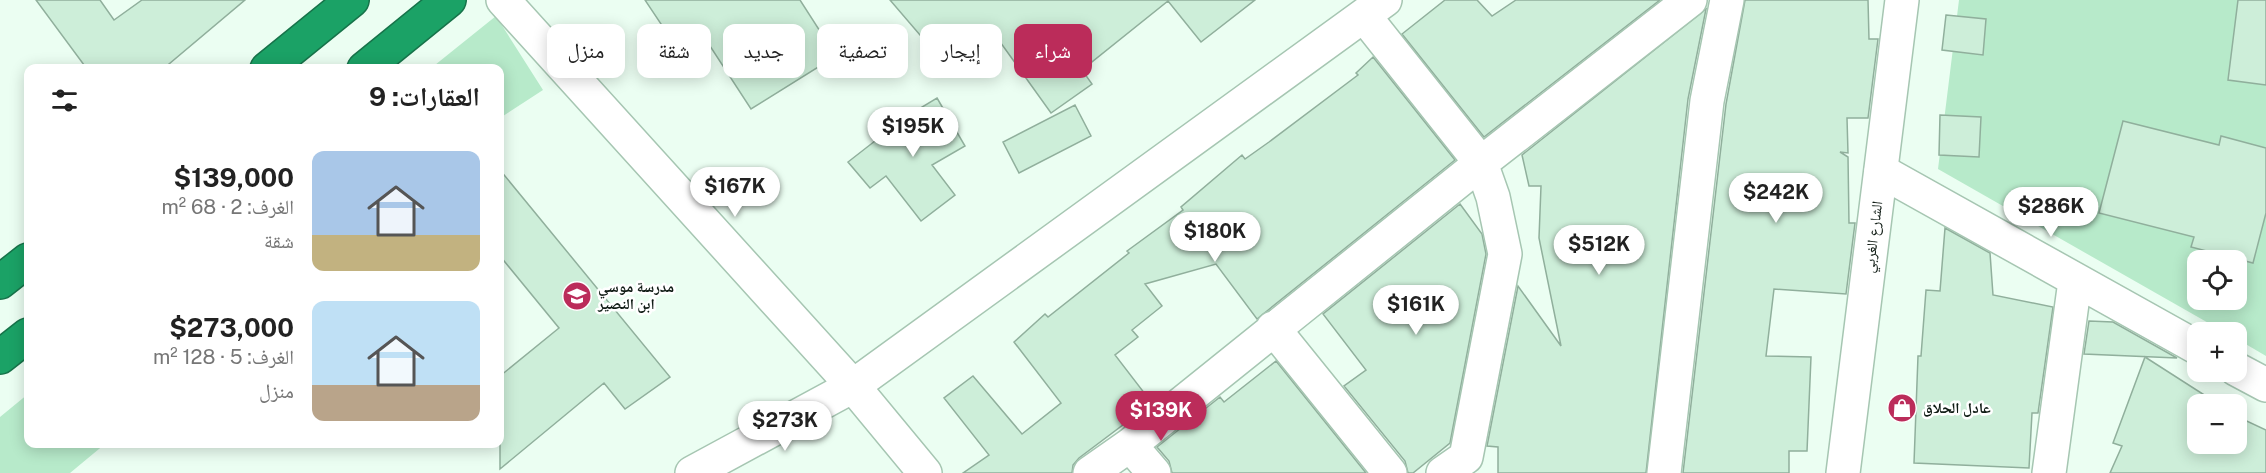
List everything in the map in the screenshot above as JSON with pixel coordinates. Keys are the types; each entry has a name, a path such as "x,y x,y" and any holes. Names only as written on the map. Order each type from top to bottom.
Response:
{"highway":[{"path":"273,64 352,0"},
{"path":"370,64 449,0"},
{"path":"0,282 24,263"},
{"path":"0,357 24,338"}],"street":[{"path":"503,0 854,386 925,473"},
{"path":"1090,473 1130,445 1273,328 1690,0"},
{"path":"1664,473 1707,101 1726,0"},
{"name":"الشارع الغربي","path":"1843,473 1902,0"},
{"path":"692,473 854,386 1375,8 1481,163 1493,197 1505,254 1458,468"},
{"path":"1881,171 2187,342"},
{"path":"2055,471 2075,281"},
{"path":"1273,328 1390,473"},
{"path":"2247,375 2266,385"},
{"path":"1130,445 1154,473"}],"green space":[{"path":"1959,0 2266,0 2266,356 2247,345 2247,322 2207,322 1938,169"},
{"path":"496,16 543,90 504,115 504,64 436,64"},
{"path":"24,397 24,448 100,448 70,473 0,473 0,417"}],"building":[{"path":"36,0 100,0 114,20 142,0 245,0 169,64 83,64"},
{"path":"645,0 800,0 817,26 817,68 805,75 805,24 723,24 723,66 711,48 711,24 661,24"},
{"path":"890,0 1255,0 1201,42 1168,1 1092,62 1092,24 1014,24 1014,61 1002,45 1002,24 920,24 920,35"},
{"path":"1445,0 1477,0 1492,16 1516,0 1660,0 1484,137 1402,34"},
{"path":"1745,0 1868,0 1869,39 1878,39 1868,118 1847,118 1848,153 1840,152 1848,157 1849,223 1855,223 1846,294 1774,289 1766,356 1811,357 1807,451 1789,451 1789,473 1683,473 1726,104"},
{"path":"2238,0 2266,0 2266,85 2228,80"},
{"path":"1706,9 1688,99 1646,473 1498,473 1498,447 1487,446 1518,286 1561,346 1539,238 1541,186 1529,186 1522,155"},
{"path":"1946,15 1986,19 1983,55 1942,50"},
{"path":"1373,57 1455,160 1257,319 1216,264 1145,284 1162,306 1132,330 1138,337 1115,355 1152,403 1079,458 1073,465 1072,473 963,473 989,455 944,398 973,376 1022,434 1061,403 1014,342 1045,314 1048,317 1129,253 1127,251 1183,210 1181,207 1242,155 1245,159 1358,75 1356,73"},
{"path":"731,78 801,78 751,109"},
{"path":"1026,78 1088,78 1092,84 1051,113"},
{"path":"937,98 965,146 932,165 955,195 921,221 886,176 870,188 848,162 907,116"},
{"path":"1075,105 1091,136 1019,173 1003,142"},
{"path":"1940,115 1981,117 1979,157 1939,155"},
{"path":"2123,121 2219,145 2221,136 2266,148 2266,213 2253,263 2247,261 2247,250 2203,250 2191,247 2194,237 2099,213"},
{"path":"504,175 670,377 625,409 604,383 500,469 500,448 504,448 504,373 559,328 504,261"},
{"path":"1460,204 1482,234 1486,254 1450,443 1413,473 1408,473 1405,461 1344,386 1366,370 1323,314"},
{"path":"1945,228 1990,253 1993,295 2053,307 2038,413 2032,413 2029,468 1914,463 1918,356 1921,356 1926,290 1940,291"},
{"path":"2089,321 2113,322 2177,358 2084,354"},
{"path":"2145,357 2203,394 2187,394 2187,454 2247,454 2247,421 2266,430 2266,473 2110,473 2122,446 2113,443"},
{"path":"1276,361 1366,473 1172,473 1169,461 1157,447 1220,397 1224,402"}],"place":[{"name":"مدرسة موسي ابن النصير","path":"577,296"},
{"name":"عادل الحلاق","path":"1902,408"}]}
